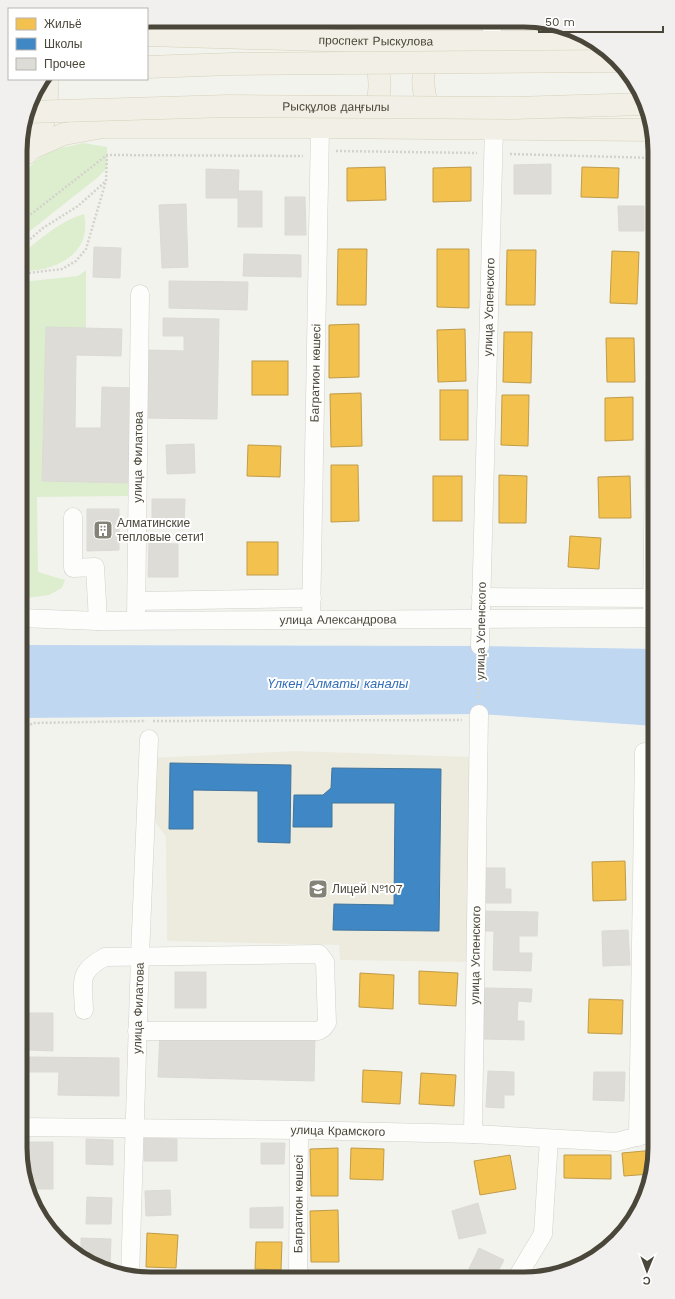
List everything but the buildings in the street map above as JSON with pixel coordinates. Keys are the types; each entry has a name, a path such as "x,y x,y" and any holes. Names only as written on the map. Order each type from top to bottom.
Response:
{"main road":[{"name":"проспект Рыскулова","path":"153,33 322,30 354,41 442,42 492,32 580,40"},
{"path":"354,41 367,49 379,72 377,101 368,120 360,128"},
{"path":"442,42 431,52 425,70 423,86 432,115 444,128"},
{"path":"148,67 232,64 609,61"},
{"path":"27,153 42,129 48,105 47,83"},
{"name":"Рысқұлов даңғылы","path":"34,112 228,106 514,108 638,104"},
{"path":"27,154 64,134 103,127 320,126 360,128 646,130"}],"street":[{"name":"Багратион көшесі","path":"311,620 320,126"},
{"name":"улица Успенского","path":"480,646 494,128"},
{"name":"улица Филатова","path":"136,620 140,294"},
{"path":"73,517 74,568 94,567 98,621"},
{"path":"481,597 648,598"},
{"path":"136,601 312,598"},
{"name":"улица Александрова","path":"27,618 98,621 648,618"},
{"name":"улица Успенского","path":"471,717 473,1134"},
{"name":"улица Филатова","path":"130,1270 137,1031 149,739"},
{"path":"644,752 647,1134"},
{"path":"84,1010 83,976 90,965 105,957 319,954 325,962 327,1023 324,1028 318,1031 137,1031"},
{"name":"улица Крамского","path":"27,1127 299,1130 473,1134 616,1142 647,1134"},
{"name":"Багратион көшесі","path":"298,1272 299,1130"},
{"path":"520,1272 542,1234 549,1139"}],"path":[{"path":"27,273 62,269 76,261 86,249 106,181 107,156"},
{"path":"27,217 107,156 320,156"},
{"path":"27,242 43,228 78,206 106,181"},
{"name":"улица Успенского","path":"471,717 480,646"},
{"path":"27,727 33,723 471,717"}],"shaded area":[{"name":"Лицей №107","path":"294,751 470,757 470,962 340,960 339,945 167,941 166,837 155,822 153,758"}],"green space":[{"path":"84,143 107,147 107,168 97,178 27,233 27,171 40,158 48,153 65,147"},
{"path":"84,214 85,228 83,240 77,250 69,258 58,264 46,268 27,271 27,250 44,236 75,217"},
{"path":"86,270 86,328 46,327 42,481 132,483 128,496 37,497 38,572 65,580 62,588 49,595 27,598 27,281 78,276"}],"water":[{"name":"Үлкен Алматы каналы","path":"27,645 480,646 648,649 648,726 479,714 27,718"}],"place":[{"name":"Алматинские тепловые сети1","path":"103,530"},
{"name":"Лицей №107","path":"318,889"}]}
